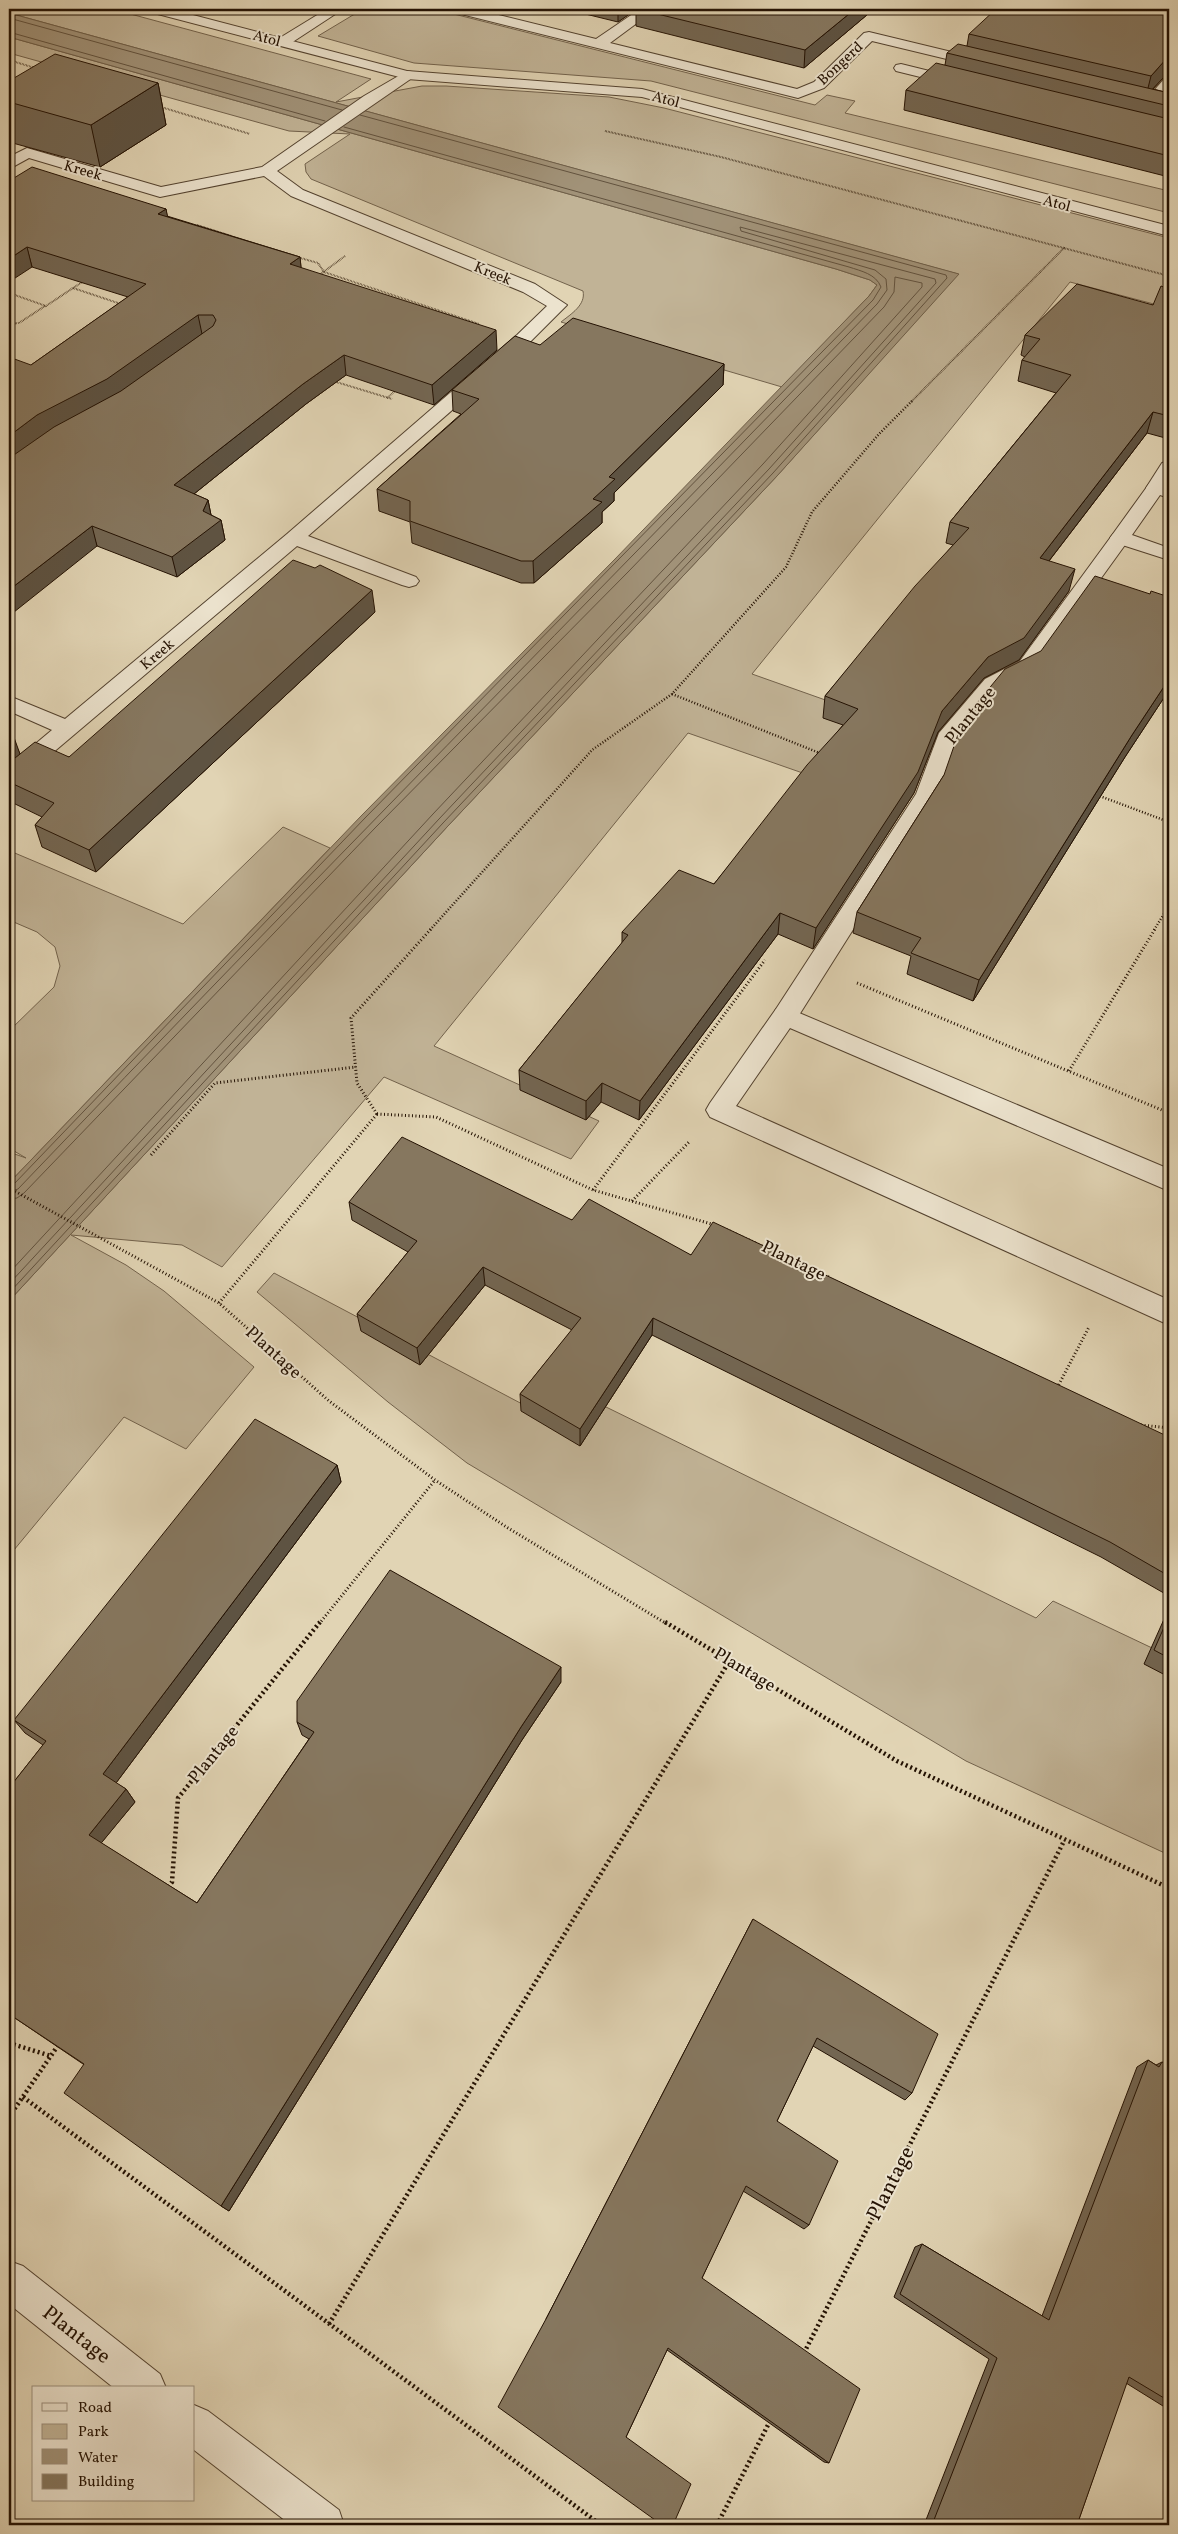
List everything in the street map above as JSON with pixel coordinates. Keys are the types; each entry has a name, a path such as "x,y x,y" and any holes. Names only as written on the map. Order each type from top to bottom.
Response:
{"street":[{"name":"Atol","path":"155,9 407,75 642,93 1169,231"},
{"path":"283,42 336,9"},
{"name":"Bongerd","path":"458,9 798,94 819,85 869,36 995,67 979,83 901,68"},
{"path":"598,44 649,9"},
{"name":"Kreek","path":"9,164 27,153 160,192 267,171 368,99 407,75"},
{"path":"1169,82 1145,102 1169,108"},
{"name":"Kreek","path":"9,778 294,538 523,339 558,305 529,288 297,193 267,171"},
{"name":"Plantage","path":"719,1110 786,1016 928,796 947,738 992,684 1027,666 1120,538 1163,490 1169,467"},
{"path":"294,538 409,581"},
{"path":"1120,538 1169,554"},
{"path":"9,703 68,728"},
{"path":"786,1016 1169,1180"},
{"path":"719,1110 1169,1313"},
{"name":"Plantage","path":"9,2280 143,2386"},
{"path":"195,2426 324,2525"}],"path":[{"path":"9,60 37,69"},
{"path":"158,106 299,149"},
{"path":"596,129 721,157 1169,276"},
{"path":"160,192 176,219 233,237"},
{"path":"316,278 381,227"},
{"path":"219,1303 377,1114 357,1083 351,1018 592,750 672,694 786,567 812,512 879,434 1065,247"},
{"path":"289,254 318,263 324,272 523,339"},
{"path":"9,324 19,324 89,277"},
{"path":"73,288 124,305"},
{"path":"9,293 46,306"},
{"path":"332,380 435,414"},
{"path":"672,694 827,756"},
{"path":"1095,794 1169,822"},
{"path":"1069,1071 1169,906"},
{"path":"151,1155 214,1083 356,1067"},
{"path":"632,1201 719,1110"},
{"name":"Plantage","path":"377,1114 436,1117 593,1190 735,1231 833,1279"},
{"name":"Plantage","path":"9,1188 104,1238 219,1303 329,1401 435,1480 508,1528 896,1761 1064,1841 1169,1888"},
{"path":"1057,1388 1110,1286"},
{"path":"1048,1384 1065,1392"},
{"path":"1140,1425 1169,1428"},
{"name":"Plantage","path":"166,1890 172,1882 178,1798 435,1480"},
{"path":"329,2324 730,1660"},
{"name":"Plantage","path":"802,2356 1064,1841"},
{"path":"9,2117 62,2040"},
{"path":"9,2043 50,2056"},
{"path":"22,2097 601,2525"},
{"path":"717,2525 771,2419"}],"green space":[{"path":"9,9 112,9 371,79 336,102 422,86 609,97 664,108 1169,238 1169,308 1070,282 752,674 927,736 903,808 688,733 434,1046 599,1121 571,1159 384,1077 222,1267 182,1245 71,1235 126,1265 164,1291 254,1367 186,1449 124,1417 9,1556 9,1301 447,827 777,476 958,274 9,13"},
{"path":"363,9 434,9 815,105 827,95 855,101 845,113 1169,191 1169,213 651,81 414,63 318,36"},
{"path":"9,37 836,269 870,280 877,285 869,296 782,387 561,322 580,305 583,291 311,179 306,172 305,164 350,134 289,131 9,53"},
{"path":"283,827 330,848 9,1183 9,1152 26,1158 9,1148 9,1031 54,987 60,966 55,947 37,932 9,920 9,852 183,924"},
{"path":"274,1273 579,1434 604,1406 1036,1618 1053,1601 1169,1656 1169,1855 966,1761 467,1463 388,1402 257,1292"}],"water":[{"path":"9,13 959,274 777,476 447,827 9,1301 9,1183 362,815 615,559 869,296 877,285 870,280 836,269 9,37"}],"building":[{"path":"637,9 855,9 805,50"},
{"path":"996,9 1169,9 1169,58 1151,76 969,34"},
{"path":"958,44 1169,93 1169,106 947,53"},
{"path":"55,54 158,83 91,125 9,102 9,81"},
{"path":"936,63 1169,119 1169,156 906,90"},
{"path":"32,167 166,209 158,214 300,257 290,264 496,330 432,385 344,355 303,384 174,485 208,500 203,511 221,520 172,557 92,526 9,590 9,458 54,427 121,391 213,326 216,320 213,315 198,315 107,379 37,415 9,436 9,357 31,365 146,284 27,247 9,259 9,181"},
{"path":"1077,284 1153,305 1161,286 1169,289 1169,416 1153,412 1040,558 1075,569 1024,638 988,657 942,711 918,772 816,928 780,913 640,1101 602,1083 586,1101 519,1070 628,935 622,932 679,870 714,884 807,765 858,709 825,696 915,586 969,528 950,522 1071,375 1022,360 1040,339 1025,335"},
{"path":"573,318 724,364 609,477 615,479 593,499 602,502 533,561 521,561 410,521 410,501 377,489 479,399 452,390 515,336 540,345"},
{"path":"293,560 315,568 320,565 372,590 89,850 35,825 54,803 9,782 9,762 35,742 69,757"},
{"path":"1095,576 1150,594 1151,591 1169,597 1169,679 979,980 911,953 921,938 857,912 944,775 963,720 1005,669 1041,651"},
{"path":"402,1137 572,1220 589,1199 691,1255 713,1222 1169,1437 1169,1576 1110,1542 653,1318 580,1429 520,1394 581,1318 483,1267 417,1348 357,1314 417,1241 349,1202"},
{"path":"255,1419 337,1465 103,1774 126,1789 89,1835 197,1903 314,1732 297,1722 297,1701 390,1570 561,1667 521,1727 221,2206 64,2093 84,2064 9,2014 9,1788 46,1741 14,1720"},
{"path":"1169,1616 1169,1658 1154,1650"},
{"path":"753,1919 938,2034 912,2093 817,2038 777,2121 838,2161 809,2225 746,2186 702,2278 860,2389 829,2463 668,2348 626,2437 691,2484 673,2525 662,2525 498,2407 546,2319"},
{"path":"1148,2060 1159,2067 1162,2062 1169,2066 1169,2401 1129,2377 1077,2525 932,2525 997,2358 900,2294 922,2244 1049,2320"}]}
